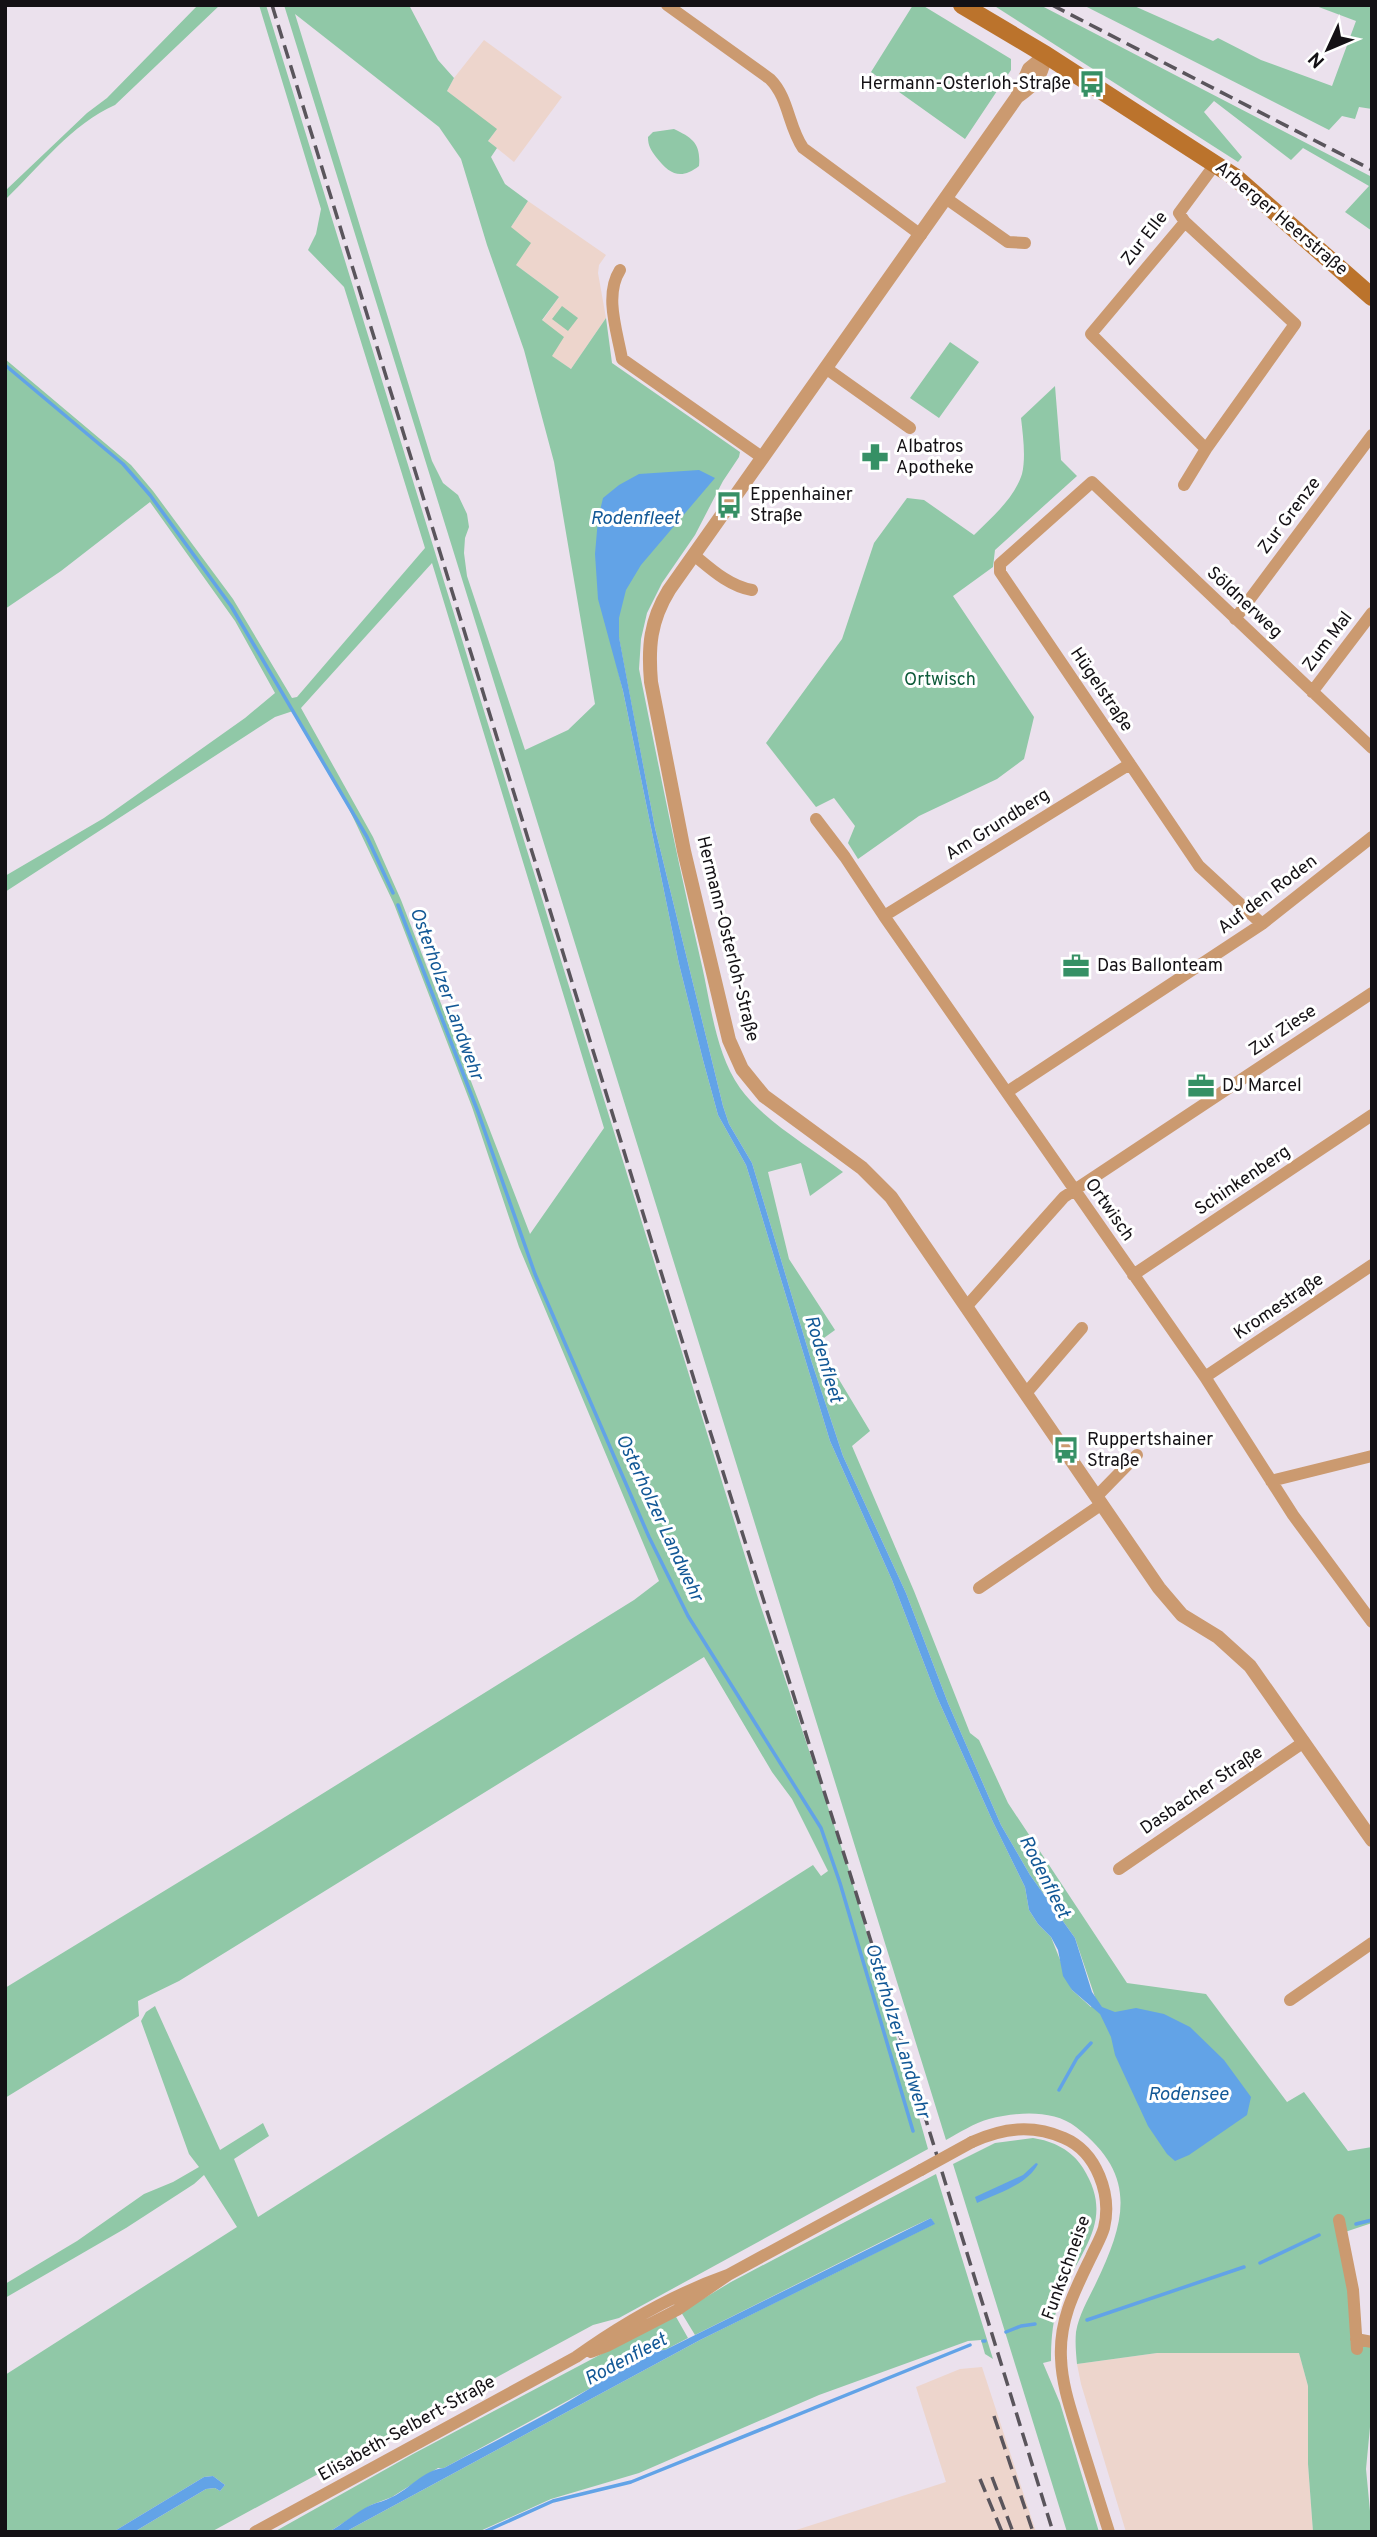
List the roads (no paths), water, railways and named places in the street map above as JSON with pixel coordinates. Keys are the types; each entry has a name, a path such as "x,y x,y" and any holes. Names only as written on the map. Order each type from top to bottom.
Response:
{"main road":[{"name":"Arberger Heerstraße","path":"962,5 1216,163 1251,189 1372,296"}],"street":[{"path":"667,5 770,79 781,91 795,137 813,158 921,235"},
{"name":"Hermann-Osterloh-Straße","path":"1046,55 1041,76 1017,97 663,601 650,639 652,682 684,851 734,1054 753,1085 767,1100 862,1168 882,1186 1027,1392 1172,1606 1193,1623 1218,1637 1250,1666 1372,1840"},
{"name":"Zur Elle","path":"1206,449 1091,334 1185,222 1179,213 1216,163"},
{"path":"947,199 1007,242 1025,243"},
{"path":"1184,485 1206,449 1295,324 1185,222"},
{"path":"620,270 612,282 614,316 622,359 763,458"},
{"path":"827,369 909,428"},
{"name":"Zur Grenze","path":"1235,618 1372,435"},
{"name":"Söldnerweg","path":"1092,482 1372,748"},
{"name":"Hügelstraße","path":"1092,482 1000,564 1000,572 1199,866 1262,924"},
{"path":"694,555 742,589 752,590"},
{"name":"Zum Mal","path":"1312,692 1372,613"},
{"name":"Am Grundberg","path":"884,916 1130,764"},
{"name":"Ortwisch","path":"816,819 1205,1377 1293,1515 1372,1622"},
{"name":"Auf den Roden","path":"1007,1092 1262,924 1372,836"},
{"name":"Zur Ziese","path":"966,1307 1065,1197 1372,993"},
{"name":"Schinkenberg","path":"1133,1275 1372,1115"},
{"name":"Kromestraße","path":"1205,1377 1372,1265"},
{"path":"1027,1392 1082,1328"},
{"path":"979,1588 1099,1500 1137,1455"},
{"path":"1271,1481 1372,1456"},
{"name":"Dasbacher Straße","path":"1119,1869 1304,1742"},
{"path":"1290,2000 1372,1943"},
{"name":"Funkschneise","path":"921,2170 988,2135 1019,2128 1049,2132 1068,2139 1094,2166 1103,2186 1106,2204 1103,2232 1065,2315 1061,2359 1065,2392 1109,2532"},
{"name":"Elisabeth-Selbert-Straße","path":"255,2532 576,2357 607,2346 677,2310 728,2275 921,2170"},
{"path":"1339,2220 1353,2290 1356,2344 1372,2342"}],"water":[{"name":"Rodensee","path":"699,470 715,478 641,565 626,590 619,618 619,637 655,828 723,1106 729,1124 752,1163 843,1456 906,1593 948,1703 1001,1825 1030,1875 1075,1938 1092,1992 1102,2007 1115,2012 1136,2008 1164,2014 1190,2027 1224,2060 1251,2097 1247,2115 1189,2155 1175,2161 1148,2126 1115,2055 1111,2037 1100,2014 1072,1990 1063,1976 1058,1950 1029,1910 1025,1887 937,1697 892,1580 830,1441 746,1165 718,1115 679,964 623,691 598,599 595,554 603,498 619,485 639,474"},
{"path":"1038,2164 1027,2178 977,2203 975,2197 1023,2175"},
{"path":"931,2218 935,2224 700,2340 345,2532 329,2532 365,2508 399,2494 430,2472 444,2468 554,2410 634,2359 665,2350"},
{"path":"213,2476 225,2485 220,2491 215,2488 206,2489 134,2532 113,2532 204,2477"}],"waterway":[{"name":"Osterholzer Landwehr","path":"5,365 123,464 150,495 231,606 367,837 393,893"},
{"name":"Osterholzer Landwehr","path":"398,905 478,1112 535,1274 649,1537 688,1616 821,1828 840,1883 913,2131"},
{"name":"Rodenfleet","path":"1059,2090 1077,2058 1091,2043"},
{"path":"1356,2224 1372,2220"},
{"path":"1260,2263 1319,2235"},
{"path":"1087,2320 1244,2267"},
{"path":"1006,2332 1035,2324"},
{"name":"Osterholzer Landwehr","path":"484,2532 553,2501 631,2482 970,2345"}],"railway":[{"path":"272,5 704,1412 848,1867 1053,2532"},
{"path":"1052,5 1372,170"},
{"path":"994,2416 1033,2532"},
{"path":"992,2477 1013,2532"},
{"path":"980,2479 1002,2532"}],"place":[{"name":"Hermann-Osterloh-Straße","path":"1092,84"},
{"name":"Albatros Apotheke","path":"875,457"},
{"name":"Eppenhainer Straße","path":"729,505"},
{"name":"Das Ballonteam","path":"1076,966"},
{"name":"DJ Marcel","path":"1201,1086"},
{"name":"Ruppertshainer Straße","path":"1066,1450"}]}
